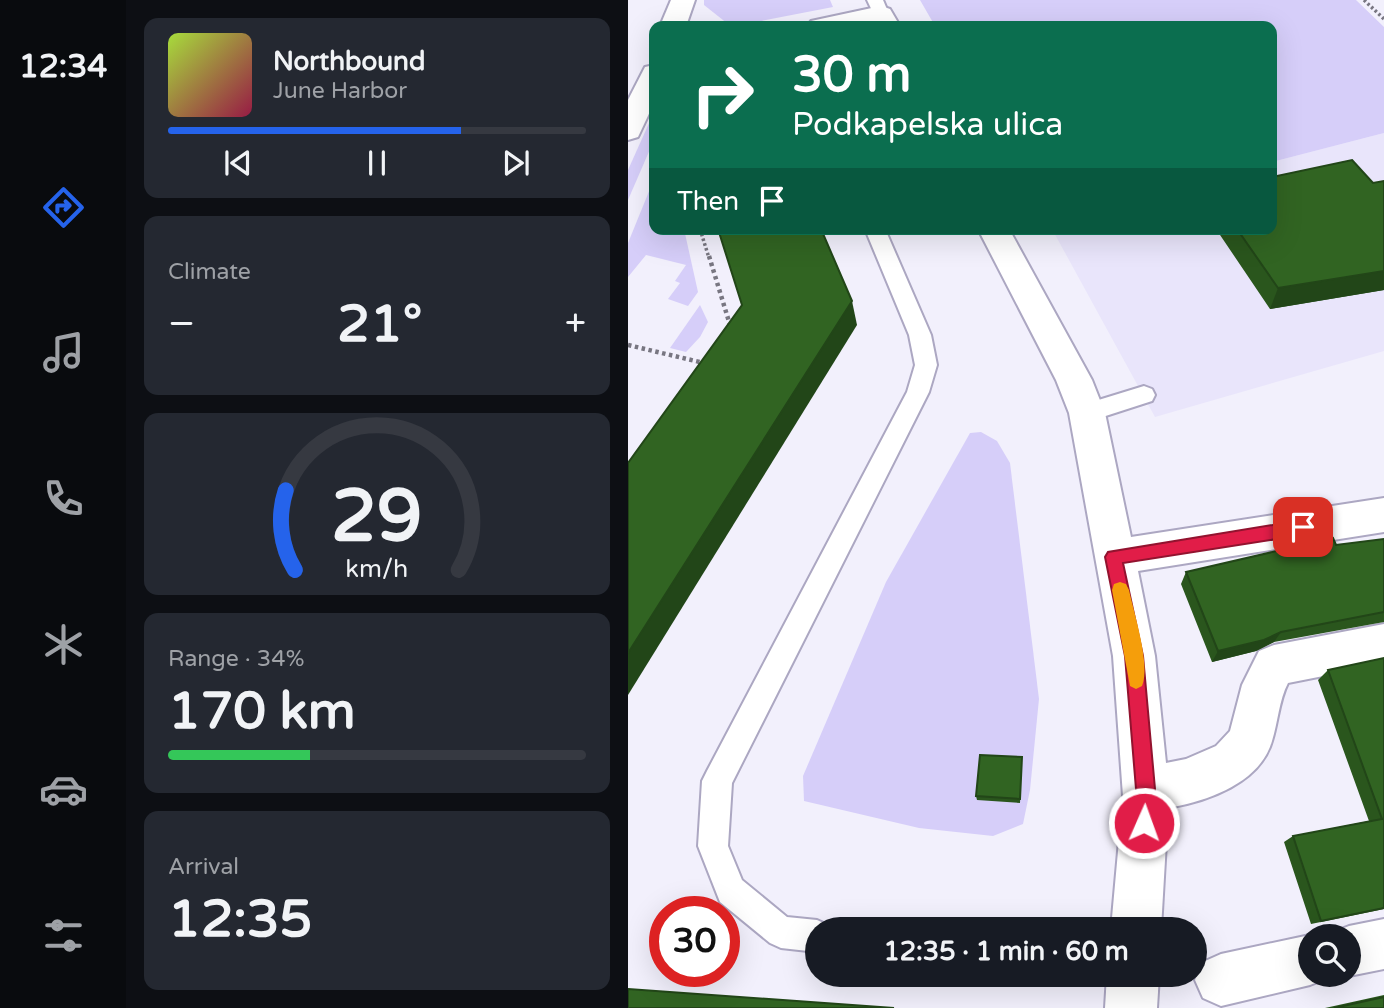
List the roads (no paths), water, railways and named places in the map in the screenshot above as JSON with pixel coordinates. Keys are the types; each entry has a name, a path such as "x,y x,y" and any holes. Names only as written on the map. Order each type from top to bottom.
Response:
{"street":[{"path":"676,21 683,0"},
{"path":"845,21 881,14"},
{"path":"628,131 649,85"},
{"path":"996,235 1074,380 1088,414 1113,557 1134,656 1146,789 1138,917"},
{"path":"1113,557 1384,515"},
{"path":"1146,789 1187,782 1232,762 1249,743 1264,685 1274,665 1384,644"},
{"path":"1361,949 1384,944"},
{"path":"1221,980 1298,963"},
{"path":"1131,1008 1132,987"}],"lane":[{"path":"805,935 781,932 731,891 713,846 717,781 918,392 926,365 920,335 878,235"},
{"path":"1088,414 1144,395"}]}
